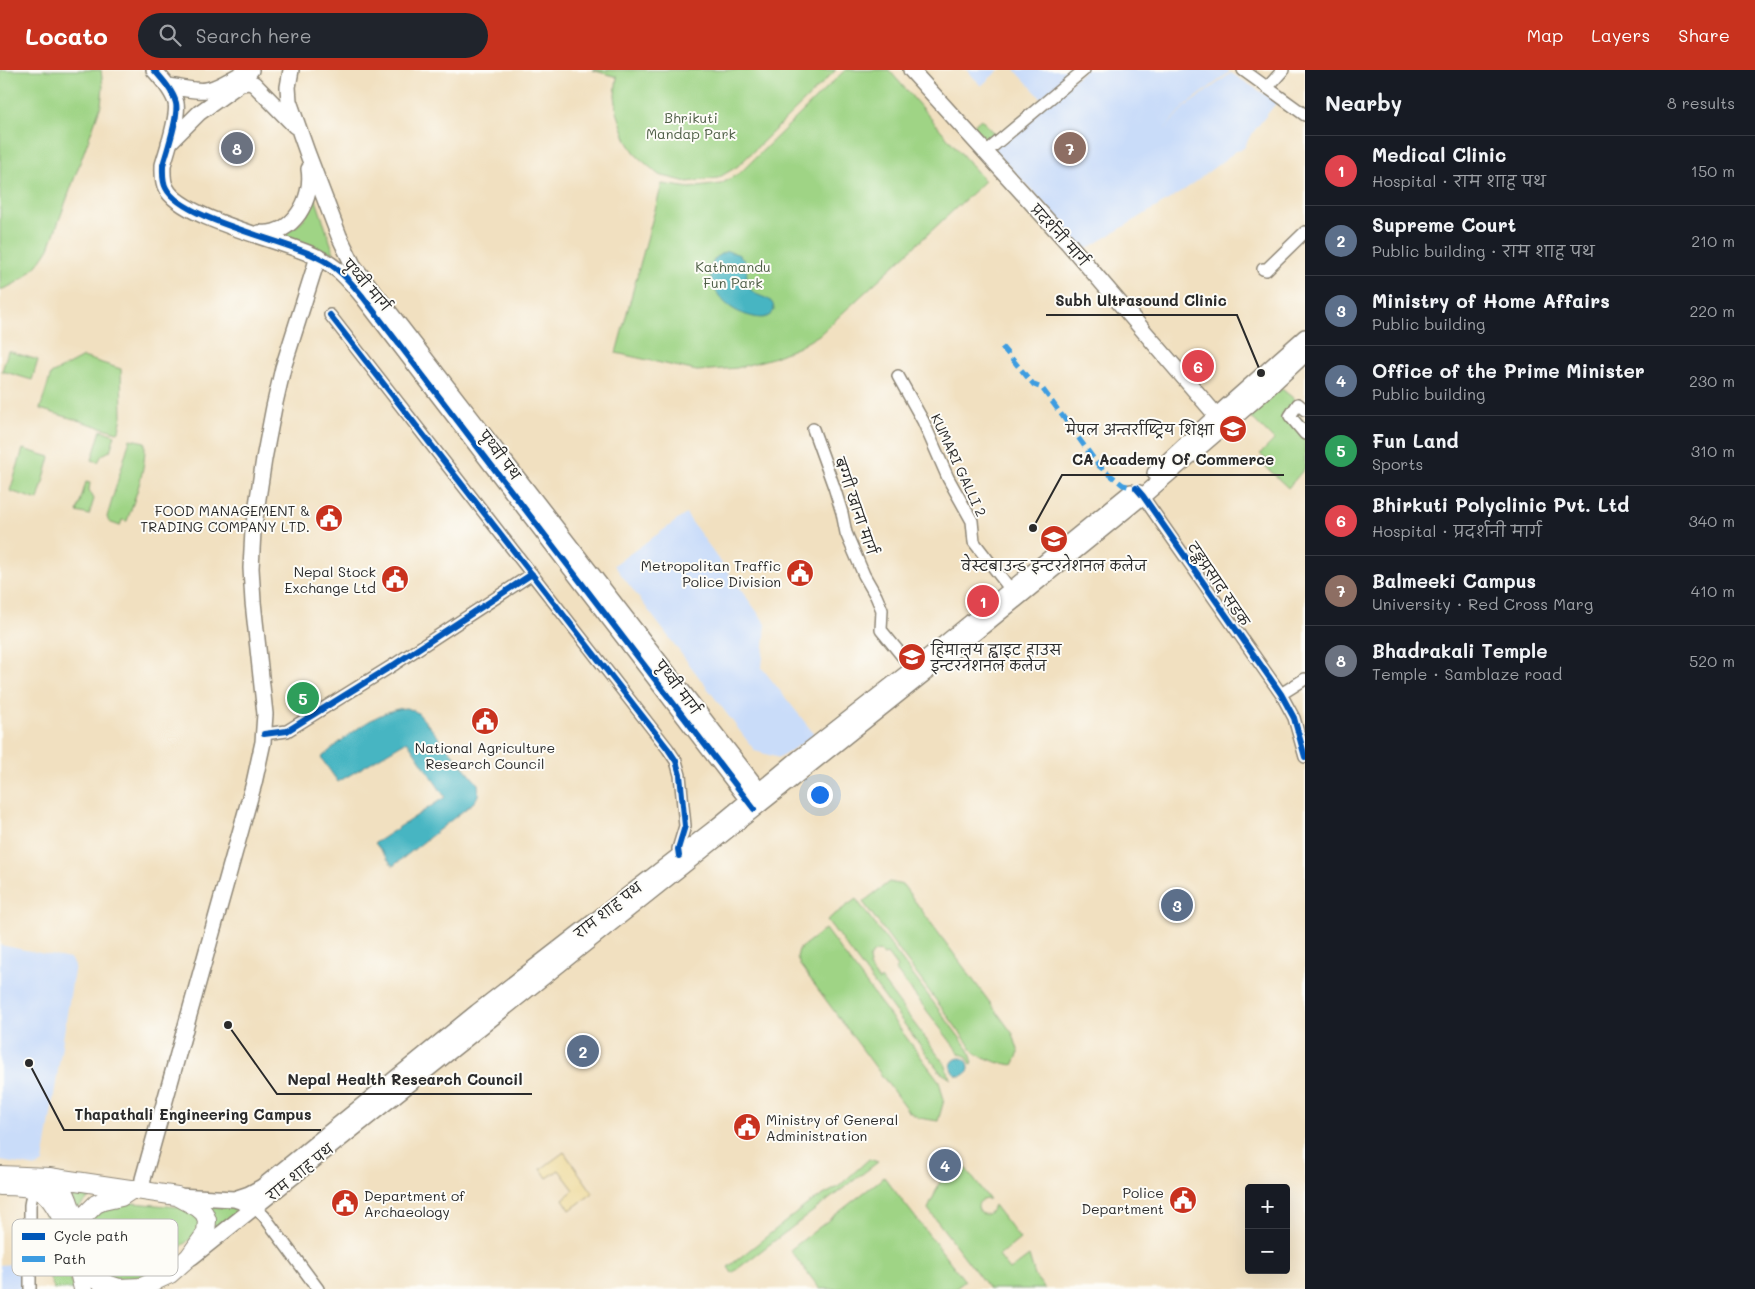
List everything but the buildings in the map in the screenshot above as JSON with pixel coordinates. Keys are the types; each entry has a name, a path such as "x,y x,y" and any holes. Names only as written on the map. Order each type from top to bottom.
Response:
{"highway":[{"path":"0,1175 49,1177 177,1196 197,1206 204,1213 207,1220 206,1233 199,1245 178,1267"},
{"path":"49,1177 66,1194 72,1214 76,1219"},
{"path":"0,1186 33,1189 44,1193 51,1201 60,1219"},
{"path":"83,1219 87,1212 103,1200 120,1197 138,1190"},
{"path":"81,1276 84,1289"},
{"path":"93,1276 110,1286 119,1288 142,1287 165,1276"},
{"path":"154,1289 169,1276"}],"main road":[{"path":"154,70 167,86 176,103 176,115 163,165 166,188 174,199 200,215 248,232 268,234 278,231 291,222 302,209 308,196 311,178 306,152"},
{"path":"167,86 205,90 250,70"},
{"path":"291,70 288,87 289,101 306,152 339,236 354,265 397,332"},
{"name":"प्रदर्शनी मार्ग","path":"911,70 1096,275 1220,420"},
{"path":"169,143 199,113 241,83 249,82 254,84 298,129"},
{"name":"पृथ्वी मार्ग","path":"248,232 318,257 342,272 397,332 757,800"},
{"path":"138,1190 143,1179 254,783 264,738 264,699 251,568 253,531 274,407 318,257"},
{"path":"1220,420 1305,337"},
{"path":"1220,420 1305,354"},
{"name":"राम शाह पथ","path":"234,1199 262,1187 477,1012 679,856 757,800 944,658 1140,492 1220,420"},
{"name":"राम शाह पथ","path":"234,1199 250,1213 757,800 912,668 1140,492"},
{"path":"177,1196 234,1199"},
{"path":"178,1268 250,1213"}],"street":[{"path":"986,152 1084,70"},
{"path":"1243,70 1305,115"},
{"path":"1267,88 1283,70"},
{"path":"1263,269 1266,270 1305,232"},
{"path":"330,315 676,761 680,775 685,826 678,849 679,856"},
{"name":"KUMARI GALLI 2","path":"898,376 923,421 948,478 972,521 974,542 1011,590"},
{"path":"1305,410 1298,404 1290,416 1305,434"},
{"name":"बग्गी खाना मार्ग","path":"813,430 839,504 846,533 882,610 881,630 912,668"},
{"name":"टङ्कप्रसाद सडक","path":"1140,492 1281,694 1305,723"},
{"path":"264,738 287,731 534,577"},
{"path":"1281,694 1305,679"},
{"name":"टङ्कप्रसाद सडक","path":"1281,694 1296,724 1305,756"},
{"path":"30,1219 33,1189"},
{"path":"250,1213 264,1216 318,1289"},
{"path":"30,1276 30,1289"}],"shaded area":[{"path":"967,70 999,70 981,86"},
{"path":"1015,70 1077,70 1043,100"},
{"path":"1085,70 1228,70 1230,72 1185,106 1161,133 1185,107 1231,73 1277,102 1250,136 1244,148 1236,151 1183,191 1085,250 1074,240 1064,224 993,149"},
{"path":"686,514 766,624 762,668 815,735 779,758 755,751 614,565"},
{"path":"0,945 70,959 75,965 43,1163 37,1167 0,1161"},
{"path":"12,1264 12,1276 26,1276 27,1289 0,1289 0,1265"}],"green space":[{"path":"0,70 101,70 103,87 101,105 49,248 28,274 0,290"},
{"name":"Bhrikuti Mandap Park","path":"592,70 836,70 738,166 718,178 687,182 659,175 637,156 627,141 617,112 615,95 617,77"},
{"name":"Kathmandu Fun Park","path":"845,70 889,70 985,181 819,335 799,347 772,358 737,368 697,371 616,353 662,184 690,188 721,184 741,172"},
{"path":"981,119 996,136 989,143 973,126"},
{"path":"315,197 334,253 281,235 302,220"},
{"path":"8,351 38,360 32,380 2,371"},
{"path":"83,357 121,369 122,416 119,431 117,432 40,409 51,374"},
{"path":"1282,389 1293,398 1297,414 1305,423 1305,468 1288,488 1266,467 1269,462 1260,454 1274,440 1247,413"},
{"path":"101,430 115,435 110,451 102,455 98,462 92,460"},
{"path":"130,439 145,442 144,462 140,482 127,521 122,520 120,526 109,522 107,517"},
{"path":"23,449 50,457 38,500 10,491"},
{"path":"86,482 90,483 89,490 94,499 89,515 77,512"},
{"path":"889,882 903,885 1013,1034 1019,1053 1013,1065 996,1062 976,1054 863,902"},
{"path":"856,899 969,1050 973,1063 971,1064 966,1056 960,1054 895,969 897,967 887,954 884,955 879,951 873,953 869,959 869,967 879,981 881,979 946,1066 951,1079 940,1072 827,920"},
{"path":"825,929 939,1081 944,1100 938,1121 919,1118 908,1111 800,965 797,957 799,949"},
{"path":"869,1159 878,1162 732,1273 728,1267 809,1203 838,1187"},
{"path":"963,1165 989,1199 982,1200 979,1203 979,1211 982,1214 986,1214 990,1212 994,1205 1020,1239 999,1256 1010,1270 1029,1256 1035,1276 1045,1289 989,1289 928,1209 940,1182"},
{"path":"884,1177 965,1281 955,1289 820,1289 790,1250"},
{"path":"65,1185 100,1191 86,1200 77,1210"},
{"path":"121,1202 179,1207 202,1219 196,1234 178,1249 178,1219 90,1219 91,1214"},
{"path":"206,1204 244,1208 213,1232"},
{"path":"46,1210 49,1219 46,1219 44,1211"},
{"path":"49,1276 69,1276 74,1289 54,1289"},
{"path":"106,1276 140,1276 123,1281"}],"sand":[{"path":"564,1152 593,1193 570,1210 563,1199 574,1190 559,1170 547,1178 541,1169"}],"water":[{"path":"728,251 738,254 743,259 749,287 752,291 772,302 774,310 768,316 757,318 741,313 729,306 717,293 711,277 711,268 713,261 719,255"},
{"path":"406,708 418,713 478,784 478,792 473,803 393,866 375,843 445,797 407,741 338,782 321,758 349,735 372,720 383,714"},
{"path":"960,1058 968,1063 969,1067 964,1075 960,1076 952,1071 951,1067 956,1059"}],"marked path":[{"path":"1002,347 1034,385 1042,388 1099,466 1123,485 1136,488"}],"cycle path":[{"name":"पृथ्वी पथ","path":"154,70 164,81 176,103 174,125 163,165 163,179 166,188 175,199 191,209 234,228 317,257 337,269 348,279 754,809"},
{"path":"330,315 676,761 680,775 685,826 678,849 679,856"},
{"path":"1136,488 1281,694 1294,718 1305,757"},
{"path":"264,734 287,731 395,664 532,574"}],"place":[{"name":"Bhadrakali Temple","path":"237,148"},
{"name":"Balmeeki Campus","path":"1070,148"},
{"name":"Bhirkuti Polyclinic Pvt. Ltd","path":"1198,366"},
{"name":"Subh Ultrasound Clinic","path":"1261,373"},
{"name":"मेपल अन्तर्राष्ट्रिय शिक्षा","path":"1233,429"},
{"name":"FOOD MANAGEMENT & TRADING COMPANY LTD.","path":"329,518"},
{"name":"CA Academy Of Commerce","path":"1033,528"},
{"name":"वेस्टबाउन्ड इन्टरनेशनल कलेज","path":"1054,539"},
{"name":"Metropolitan Traffic Police Division","path":"800,573"},
{"name":"Nepal Stock Exchange Ltd","path":"395,579"},
{"name":"Medical Clinic","path":"983,601"},
{"name":"हिमालय ह्वाइट हाउस इन्टरनेशनल कलेज","path":"912,657"},
{"name":"Fun Land","path":"303,698"},
{"name":"National Agriculture Research Council","path":"485,721"},
{"name":"Ministry of Home Affairs","path":"1177,905"},
{"name":"Nepal Health Research Council","path":"228,1025"},
{"name":"Supreme Court","path":"583,1051"},
{"name":"Thapathali Engineering Campus","path":"29,1063"},
{"name":"Ministry of General Administration","path":"747,1127"},
{"name":"Office of the Prime Minister","path":"945,1165"},
{"name":"Police Department","path":"1183,1200"},
{"name":"Department of Archaeology","path":"345,1203"}]}
